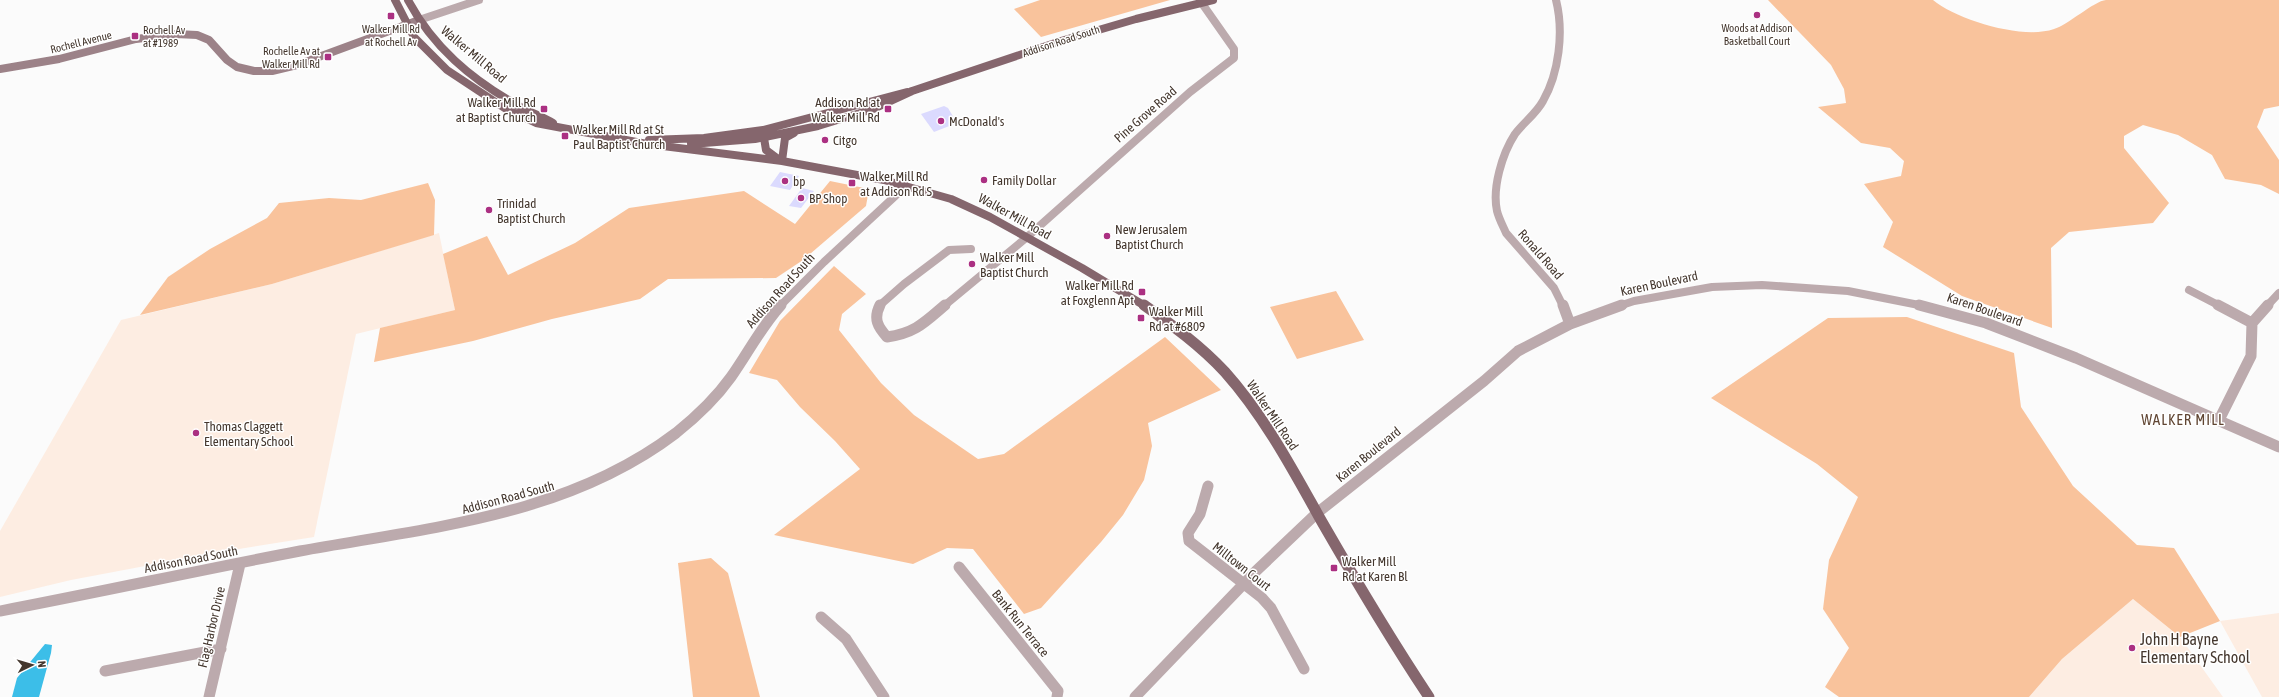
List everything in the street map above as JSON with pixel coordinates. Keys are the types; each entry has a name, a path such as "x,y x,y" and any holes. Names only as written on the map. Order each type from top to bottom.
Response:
{"main road":[{"name":"Walker Mill Road","path":"395,0 406,24 426,51 470,87 506,109 534,122 647,144 782,161 906,186 969,206 1124,294 1192,342 1223,371 1255,408 1429,697"},
{"name":"Walker Mill Road","path":"408,0 418,20 439,45 474,76 517,105 558,126"},
{"name":"Addison Road South","path":"647,144 726,143 763,134 903,92 912,91 1107,26 1213,0"},
{"name":"Addison Road South","path":"763,134 796,132 832,123 898,101 912,91"},
{"path":"782,161 785,138 796,132"},
{"name":"Walker Mill Road","path":"637,141 763,134 766,150 782,161"}],"street":[{"name":"Rochell Avenue","path":"0,69 59,59 136,39 176,34 197,35 209,40 236,67 254,71 272,71 479,0"},
{"name":"Ronald Road","path":"1556,0 1561,24 1552,75 1542,102 1515,136 1509,146 1497,190 1496,204 1500,220 1507,236 1514,246 1555,289 1570,324"},
{"name":"Pine Grove Road","path":"1026,238 1190,92 1234,58 1234,49 1201,2"},
{"name":"Addison Road South","path":"0,611 240,564 497,517 569,494 618,471 666,440 704,407 724,385 748,348 777,310 824,262 906,186"},
{"path":"971,249 949,250 904,284 879,306 876,316 877,326 887,337 902,335 915,330 1026,238"},
{"name":"Karen Boulevard","path":"1135,697 1245,583 1317,513 1484,381 1518,351 1570,324 1634,301 1712,287 1762,285 1854,292 1943,310 1986,324 2082,361 2279,447"},
{"path":"2189,290 2252,323"},
{"path":"2219,420 2251,356 2252,323 2279,293"},
{"name":"Milltown Court","path":"1208,486 1200,514 1190,528 1188,537 1191,544 1245,583 1271,608 1304,669"},
{"name":"Flag Harbor Drive","path":"209,697 240,564"},
{"name":"Bank Run Terrace","path":"959,567 1058,691 1057,697"},
{"path":"821,617 846,638 884,697"},
{"path":"105,671 220,649"}],"shaded area":[{"path":"1040,0 1170,0 1041,37 1014,9"},
{"path":"1768,0 1933,0 1958,15 1974,21 2008,30 2041,32 2060,27 2095,4 2106,0 2279,0 2279,106 2264,109 2257,127 2279,160 2279,194 2261,185 2225,179 2212,155 2178,135 2143,125 2124,136 2124,148 2169,203 2153,223 2069,232 2051,248 2052,328 1962,296 1883,247 1893,222 1864,184 1901,176 1904,161 1890,148 1861,143 1818,107 1846,103 1844,89 1831,65"},
{"path":"830,181 869,189 866,206 803,260 776,278 668,279 640,299 552,319 473,341 374,362 380,328 455,310 443,254 487,236 508,275 575,243 629,208 744,191 795,224"},
{"path":"428,183 435,200 434,235 272,284 140,315 168,277 210,249 267,218 279,203 329,198 361,200"},
{"name":"Thomas Claggett Elementary School","path":"439,233 455,310 356,334 314,537 214,553 71,580 0,597 0,531 121,320 272,284"},
{"path":"834,266 866,294 842,314 839,330 881,383 914,415 978,459 1004,454 1165,337 1221,390 1148,423 1152,446 1144,480 1123,515 1101,542 1041,608 1024,614 973,549 947,548 913,564 774,535 860,469 835,441 800,407 777,380 749,373 780,321"},
{"path":"1336,291 1364,340 1297,359 1270,307"},
{"path":"1907,317 2014,353 2021,407 2073,486 2137,545 2174,548 2220,621 2180,637 2133,599 2062,659 2029,697 1839,697 1825,687 1849,648 1823,609 1829,560 1858,497 1817,464 1711,398 1828,318"},
{"path":"711,558 728,573 760,697 693,697 678,563"},
{"name":"John H Bayne Elementary School","path":"2133,599 2180,637 2223,697 2029,697 2062,659"},
{"path":"2279,613 2279,697 2262,697 2220,621"}],"water":[{"path":"45,644 52,645 39,697 12,697 17,678"}],"building":[{"name":"McDonald's","path":"944,106 948,108 957,123 934,132 921,114"},
{"name":"bp","path":"780,172 799,176 790,190 770,186"},
{"name":"BP Shop","path":"802,188 814,191 801,208 789,206"}],"place":[{"name":"Woods at Addison Basketball Court","path":"1757,15"},
{"name":"Walker Mill Rd at Rochell Av","path":"391,16"},
{"name":"Rochell Av at #1989","path":"135,36"},
{"name":"Rochelle Av at Walker Mill Rd","path":"328,57"},
{"name":"Walker Mill Rd at Baptist Church","path":"544,109"},
{"name":"Addison Rd at Walker Mill Rd","path":"888,109"},
{"name":"McDonald's","path":"941,121"},
{"name":"Walker Mill Rd at St Paul Baptist Church","path":"565,136"},
{"name":"Citgo","path":"825,140"},
{"name":"Family Dollar","path":"984,180"},
{"name":"bp","path":"785,181"},
{"name":"Walker Mill Rd at Addison Rd S","path":"852,183"},
{"name":"BP Shop","path":"801,198"},
{"name":"Trinidad Baptist Church","path":"489,210"},
{"name":"New Jerusalem Baptist Church","path":"1107,236"},
{"name":"Walker Mill Baptist Church","path":"972,264"},
{"name":"Walker Mill Rd at Foxglenn Apt","path":"1142,292"},
{"name":"Walker Mill Rd at #6809","path":"1141,318"},
{"name":"Thomas Claggett Elementary School","path":"196,433"},
{"name":"Walker Mill Rd at Karen Bl","path":"1334,568"},
{"name":"John H Bayne Elementary School","path":"2132,648"}],"district":[{"name":"WALKER MILL","path":"2183,420"}]}
